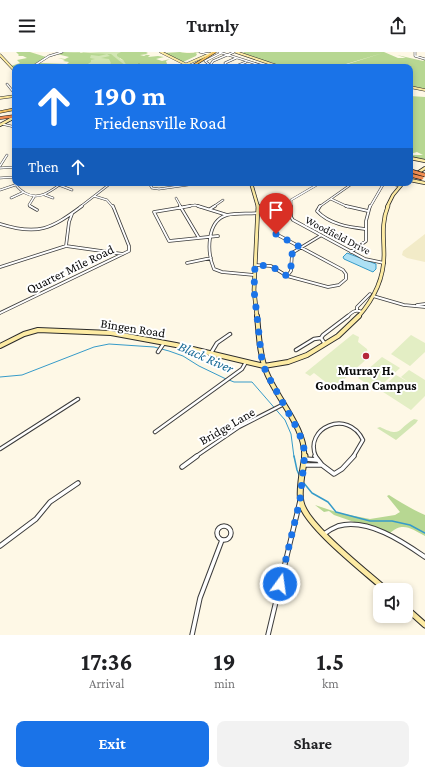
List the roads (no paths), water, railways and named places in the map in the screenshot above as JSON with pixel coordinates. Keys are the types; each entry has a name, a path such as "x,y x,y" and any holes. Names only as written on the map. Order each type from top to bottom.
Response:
{"highway":[{"path":"0,117 12,115"},
{"path":"0,117 12,116"},
{"path":"413,175 424,177"}],"main road":[{"path":"195,64 215,52"},
{"path":"0,112 12,110"}],"street":[{"path":"37,64 49,56 62,52"},
{"path":"161,52 184,64"},
{"path":"200,52 210,54"},
{"path":"219,52 256,64"},
{"path":"212,64 213,61 235,52 271,64"},
{"path":"415,52 415,56 425,59"},
{"path":"208,64 205,61 222,53"},
{"path":"188,64 210,54"},
{"path":"0,55 12,68"},
{"path":"226,64 237,58"},
{"path":"240,64 246,61"},
{"path":"7,84 12,91"},
{"path":"413,88 425,90"},
{"path":"0,98 12,96"},
{"path":"1,124 12,117"},
{"path":"1,124 12,126"},
{"path":"0,167 7,155"},
{"path":"413,159 425,161"},
{"path":"0,167 12,167"},
{"path":"413,174 425,168"},
{"path":"0,178 12,177"},
{"path":"413,177 425,184"},
{"path":"0,190 12,186"},
{"path":"16,186 34,197 44,195 58,186"},
{"path":"62,186 72,190"},
{"path":"0,224 18,230 36,230 56,224 107,186"},
{"path":"151,186 153,188 159,189 180,186"},
{"path":"252,186 257,200 258,213 254,275 255,302 264,366 302,440 305,452 300,500 268,635"},
{"name":"Woodfield Drive","path":"315,186 291,200 292,217 296,223 368,260 384,263"},
{"path":"351,186 318,207 317,211 343,226 365,229"},
{"path":"351,252 365,242 365,229 368,211 373,199 382,186"},
{"path":"264,366 296,359 325,344 343,331 362,312 381,278 384,263 384,216 392,197 400,186"},
{"path":"10,198 24,192"},
{"path":"44,195 53,198"},
{"name":"Quarter Mile Road","path":"0,313 128,252 129,248 113,206 107,200 94,196"},
{"path":"34,197 29,206 36,210"},
{"path":"176,198 199,238"},
{"path":"330,199 348,206 368,211"},
{"path":"210,209 223,200"},
{"path":"218,236 171,242 168,240 154,212 195,205 227,215 258,213"},
{"path":"66,246 69,222 72,213"},
{"path":"227,215 214,224 211,237 213,267 218,271 254,275"},
{"path":"255,265 271,266 287,276 328,287 338,285 346,279 346,274 343,270 276,234"},
{"path":"287,276 291,270 291,255 300,247 320,236"},
{"path":"0,266 66,246 124,254"},
{"path":"187,263 212,258"},
{"path":"372,295 408,306 425,306"},
{"path":"357,310 357,307 372,295"},
{"path":"296,350 314,339 321,338 343,321 352,311 357,310 362,312"},
{"name":"Bingen Road","path":"0,346 24,334 43,330 118,334 264,366"},
{"path":"211,354 217,344 230,334"},
{"path":"321,338 325,344"},
{"path":"158,352 164,343"},
{"path":"155,432 243,368 246,362"},
{"path":"0,449 78,399"},
{"name":"Bridge Lane","path":"182,467 201,452 246,422 284,404"},
{"path":"340,423 359,433 362,437 362,445 338,473 330,473 317,460 314,440 330,425 340,423"},
{"path":"304,459 317,460"},
{"path":"304,465 321,465"},
{"path":"0,546 36,519 50,502 78,483"},
{"path":"300,500 302,509 310,522 378,583"},
{"path":"297,512 302,509"},
{"path":"324,534 340,526 359,526 394,538 425,557"},
{"path":"222,527 226,527 231,532 230,536 227,540 222,540 218,537 217,530 222,527"},
{"path":"192,635 196,610 200,597 222,540"},
{"path":"413,614 425,625"}],"water":[{"path":"347,253 376,264 376,269 373,272 344,259 343,257"}],"waterway":[{"path":"5,124 12,119"},
{"name":"Black River","path":"0,377 22,375 94,347 109,344 154,347 169,351 183,356 199,366 226,379"},
{"name":"Black River","path":"229,380 234,382 252,382 285,420 291,434 294,457"},
{"name":"Black River","path":"294,456 300,477"},
{"name":"Black River","path":"303,482 312,493 328,502 336,512 370,521 392,521 410,525 425,533"}],"place":[{"name":"Murray H. Goodman Campus","path":"366,356"}]}
